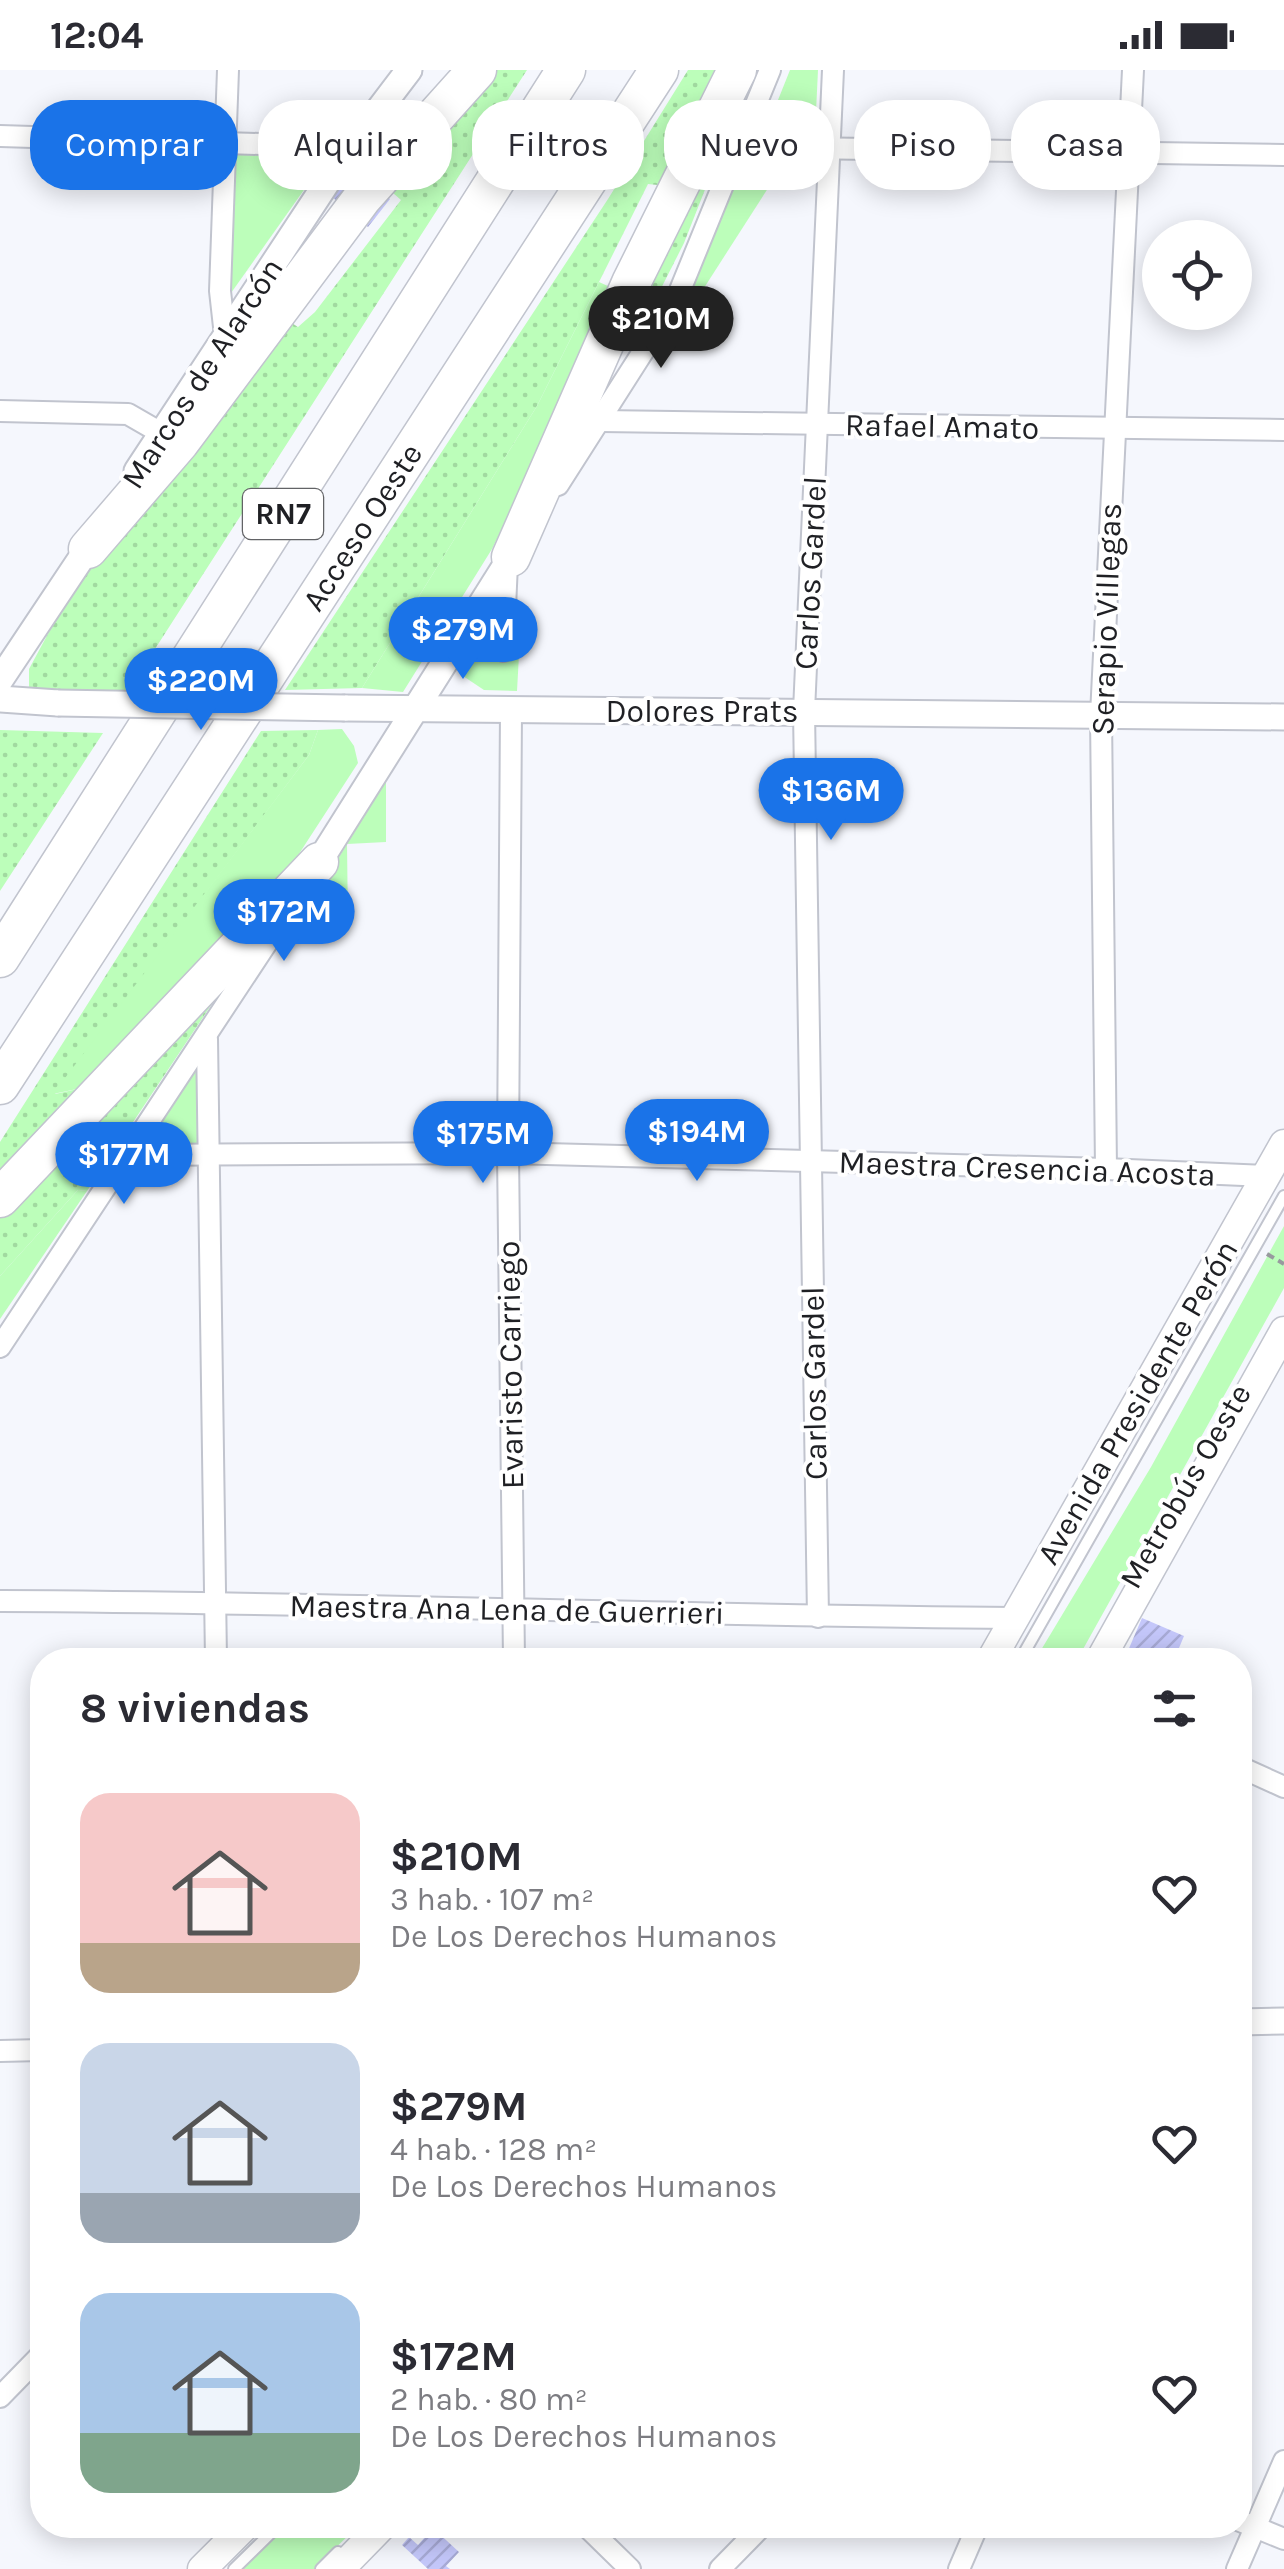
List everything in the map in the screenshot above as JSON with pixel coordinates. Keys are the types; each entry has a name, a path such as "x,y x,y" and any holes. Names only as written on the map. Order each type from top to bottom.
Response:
{"highway":[{"path":"88,549 180,442 363,197 477,70"},
{"name":"RN7","path":"0,958 566,70"},
{"name":"Acceso Oeste","path":"0,1084 659,70"},
{"path":"509,560 632,283 737,70"},
{"path":"0,1198 319,862"}],"main road":[{"name":"Avenida Presidente Perón","path":"998,1648 1275,1186 1284,1144"},
{"path":"1107,1648 1284,1331"},
{"path":"202,2569 233,2538"},
{"path":"341,2558 366,2538"}],"street":[{"path":"227,100 228,70"},
{"name":"Marcos de Alarcón","path":"386,100 409,70"},
{"path":"757,100 770,70"},
{"name":"Carlos Gardel","path":"832,100 833,70"},
{"name":"Serapio Villegas","path":"1132,100 1133,70"},
{"path":"0,136 30,137"},
{"path":"834,148 1011,152"},
{"path":"1160,154 1284,156"},
{"path":"223,190 220,292 225,336"},
{"name":"Marcos de Alarcón","path":"0,680 322,190"},
{"path":"0,1347 206,1039 676,300 719,190"},
{"name":"Carlos Gardel","path":"818,1617 804,711 828,190"},
{"name":"Serapio Villegas","path":"1106,1168 1101,715 1127,190"},
{"path":"0,411 128,414 161,433"},
{"name":"Rafael Amato","path":"600,421 1284,430"},
{"path":"503,651 509,560"},
{"name":"Dolores Prats","path":"0,699 511,711 1284,717"},
{"name":"Evaristo Carriego","path":"511,711 508,1154 514,1648"},
{"path":"206,1039 216,1648"},
{"name":"Maestra Cresencia Acosta","path":"129,1155 508,1154 1106,1168 1275,1186"},
{"name":"Maestra Ana Lena de Guerrieri","path":"0,1601 1014,1618"},
{"path":"1252,1773 1284,1788"},
{"path":"1252,2022 1284,2021"},
{"path":"0,2051 30,2050"},
{"path":"0,2397 30,2366"},
{"path":"1252,2517 1284,2461"},
{"path":"1252,2526 1284,2539"},
{"path":"598,2538 630,2569"},
{"path":"720,2569 751,2538"},
{"path":"959,2569 972,2538"},
{"path":"1237,2569 1245,2538"}],"lane":[{"name":"Metrobús Oeste","path":"1026,1648 1275,1186"},
{"name":"Metrobús Oeste","path":"1093,1648 1284,1313"},
{"path":"234,2569 266,2538"},
{"path":"321,2569 341,2558"}],"path":[{"path":"1267,1254 1284,1264"}],"green space":[{"path":"496,70 527,70 508,100 472,100 472,156 452,187 452,123"},
{"path":"688,70 721,70 707,100 669,100"},
{"path":"752,70 740,100 736,100"},
{"path":"790,70 818,70 817,100 778,100"},
{"path":"664,109 664,186 648,184 537,406 362,688 285,690 614,190 644,190 644,141"},
{"path":"238,151 258,152 258,190 304,190 231,293"},
{"path":"450,190 128,691 29,693 29,669 63,606 119,527 287,320 298,327 315,312 401,200 393,193"},
{"path":"687,190 705,190 684,243 642,326 637,324"},
{"path":"730,190 767,190 686,316 680,303"},
{"path":"599,282 610,287 601,303 610,308 492,549 403,692 362,688 537,406"},
{"path":"488,616 484,653 519,655 517,691 484,690 463,676 466,652"},
{"path":"342,729 354,746 358,763 295,860 96,1085 53,1094 309,755 318,730"},
{"path":"0,730 103,733 0,891"},
{"path":"318,730 309,755 55,1094 96,1085 0,1181 0,1142 261,731"},
{"path":"386,781 386,842 347,844"},
{"path":"347,844 348,923 297,925"},
{"path":"248,950 87,1191 78,1190 0,1276 0,1212"},
{"path":"200,1062 201,1148 141,1150"},
{"path":"78,1190 87,1191 0,1319 0,1276"},
{"path":"1284,1226 1284,1288 1084,1648 1042,1648 1151,1467"},
{"path":"270,2538 346,2538 314,2569 240,2569"}],"building":[{"path":"336,190 379,190 390,199 368,227 331,196"},
{"path":"1142,1618 1184,1636 1179,1648 1129,1648"},
{"path":"410,2538 418,2545 424,2538 444,2538 459,2552 446,2566 450,2569 428,2569 402,2545"}]}
